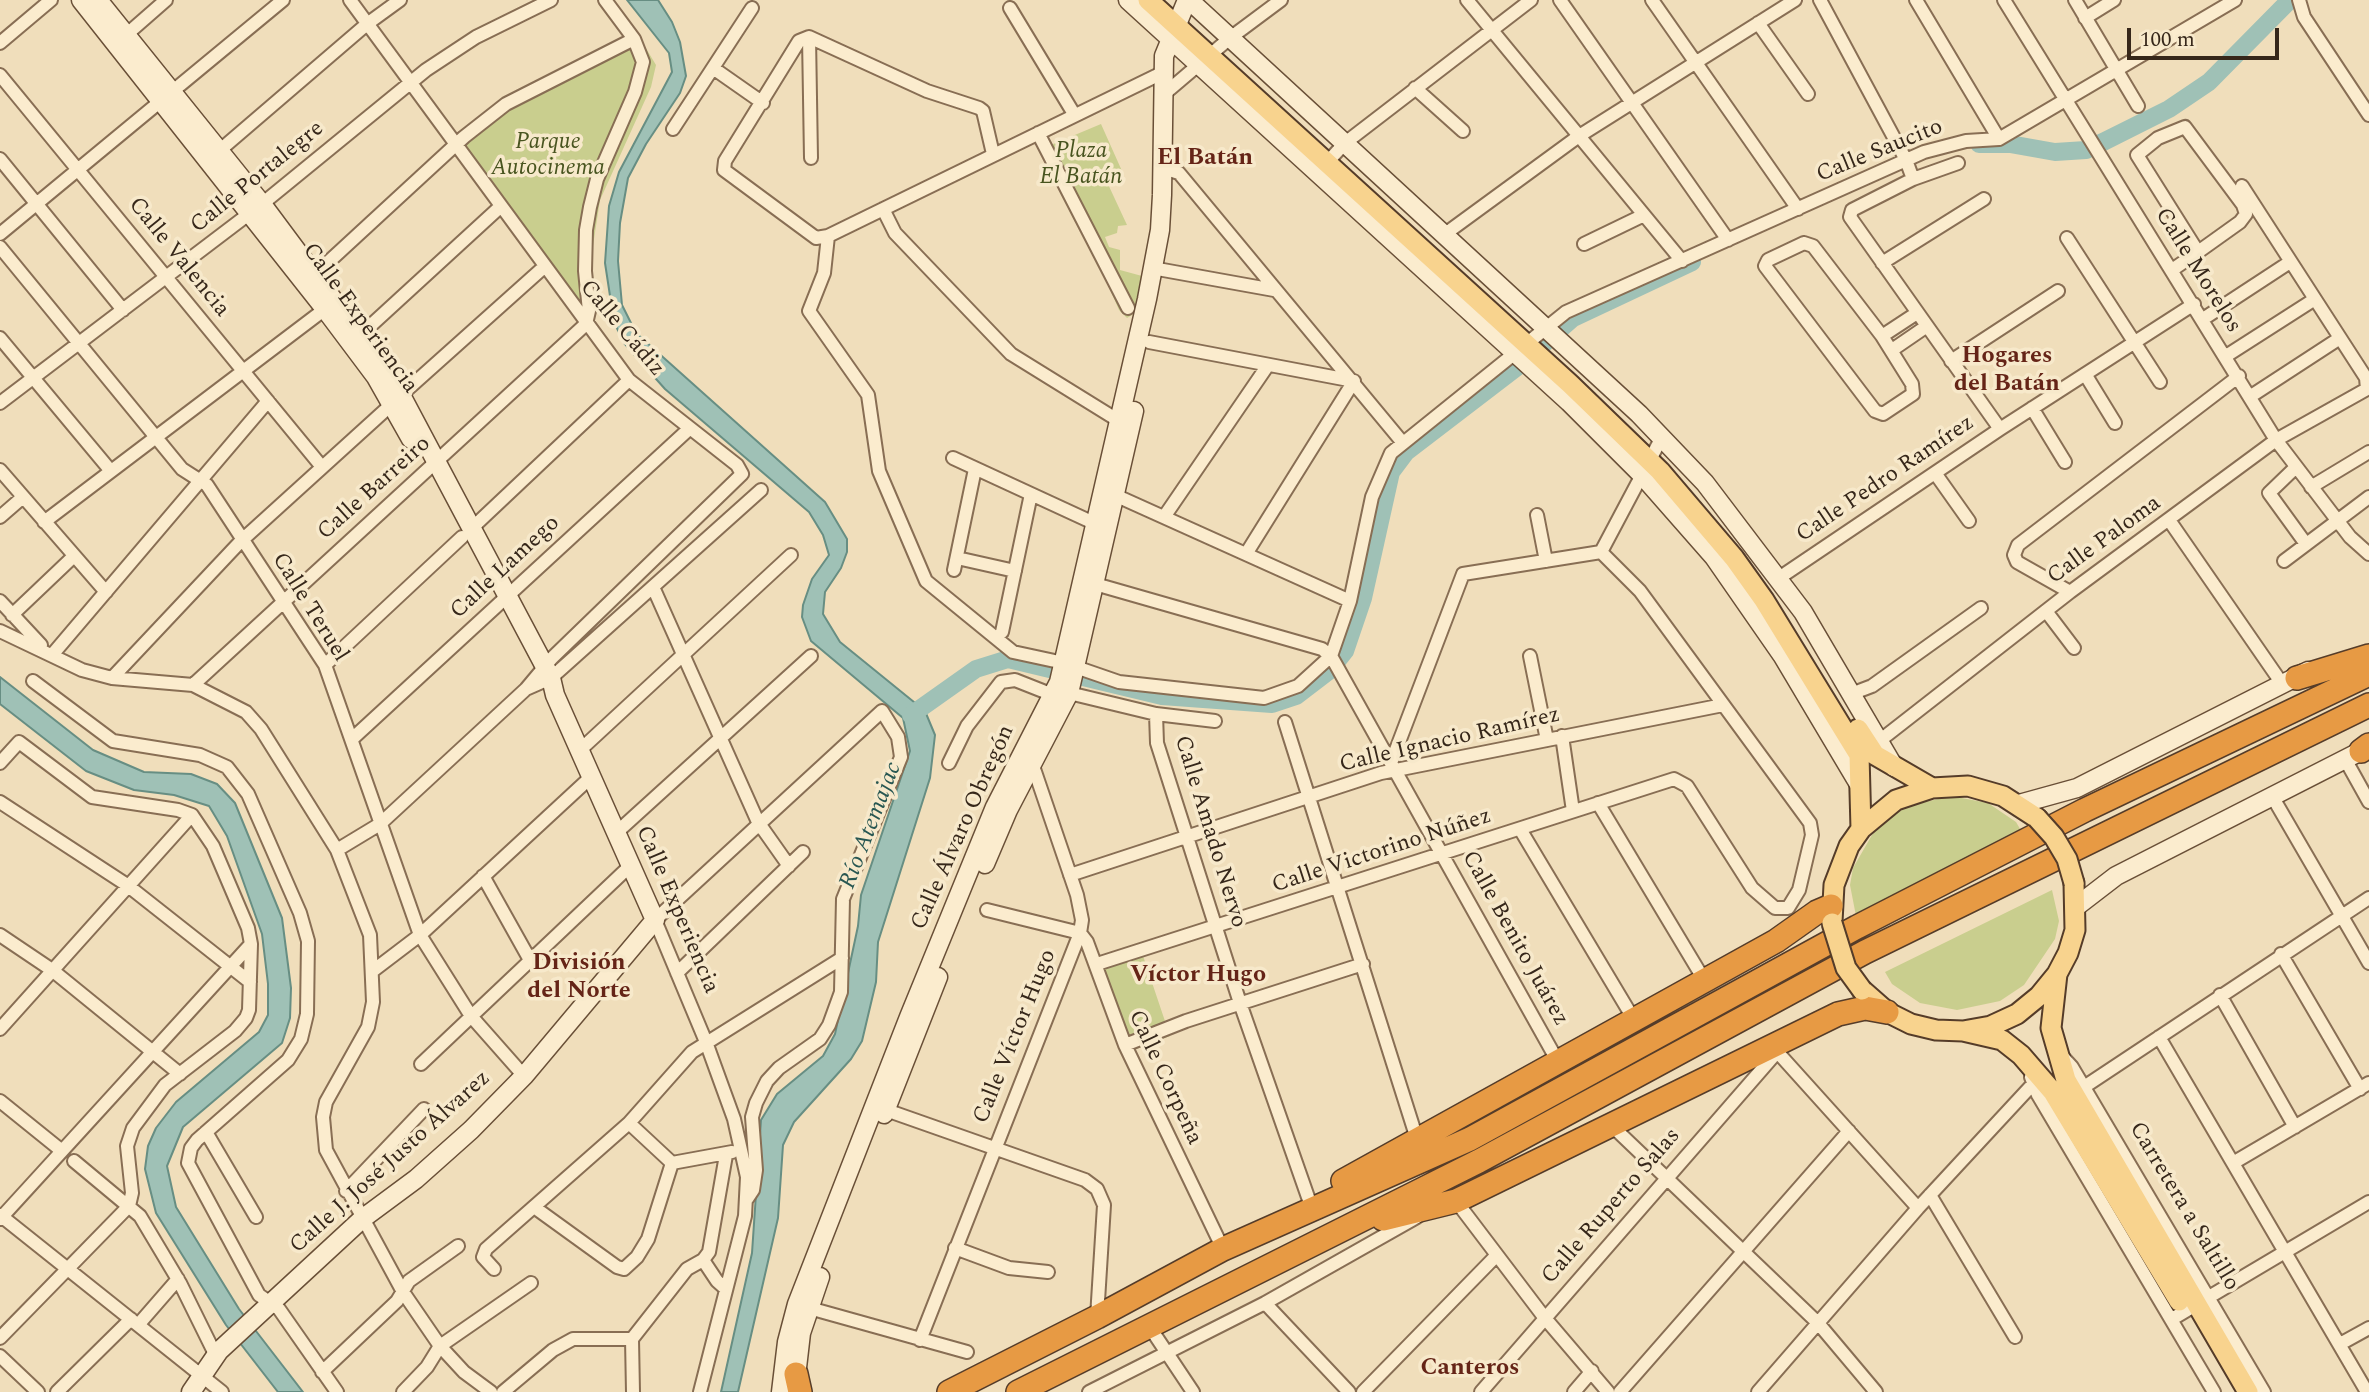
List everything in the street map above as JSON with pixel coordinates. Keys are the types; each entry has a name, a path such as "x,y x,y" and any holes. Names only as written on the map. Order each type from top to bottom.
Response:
{"highway":[{"path":"2290,682 2369,656"},
{"path":"949,1392 1223,1249 1470,1139 1857,927 2085,810 2369,674"},
{"path":"1024,1391 1479,1161 1877,946 2369,705"},
{"path":"1262,1231 1309,1200 1703,978 1786,935 1817,912 1832,914"},
{"path":"1327,1238 1369,1223 1456,1201 1610,1123 1775,1049 1838,1014 1865,1008 1887,1012"}],"main road":[{"path":"1149,0 1180,15"},
{"path":"1165,0 1214,51 1531,341 1576,365 1653,455 1734,558 1783,629 1859,755 1861,829"},
{"path":"1531,341 1542,368 1653,455 1710,511 1773,593 1870,750 1931,788"},
{"path":"1931,788 1977,788 2019,804 2037,818 2067,859 2074,883 2077,906 2068,953 2057,974 2039,996 2017,1014 1991,1026 1963,1031 1936,1030 1911,1024 1887,1012 1862,989 1846,968 1832,914 1840,865 1861,829 1896,800 1931,788"},
{"name":"Carretera a Saltillo","path":"2057,974 2051,1017 2056,1049 2066,1080 2127,1173 2233,1392"},
{"name":"Carretera a Saltillo","path":"1963,1031 2002,1040 2028,1063 2053,1091 2191,1308 2248,1392"}],"street":[{"path":"0,43 51,0"},
{"name":"Calle Experiencia","path":"81,0 219,151 256,208"},
{"name":"Calle Experiencia","path":"98,0 126,35 167,97 356,339 397,400 579,751 617,833 706,1042 742,1148 747,1199"},
{"path":"126,35 166,0"},
{"path":"0,234 283,0"},
{"name":"Calle Cádiz","path":"350,0 629,380 741,469 740,479 543,681"},
{"path":"219,151 367,24 400,0"},
{"name":"Calle Portalegre","path":"0,403 256,208 410,83 476,37 551,0"},
{"path":"586,324 589,311 586,244 590,207 597,178 643,62 634,39 605,0"},
{"path":"1128,0 1180,15 1214,51 1331,158 1445,234 1531,341"},
{"path":"1163,95 1214,51 1281,0"},
{"path":"1466,0 1682,261"},
{"path":"1331,158 1415,88 1531,0"},
{"path":"1560,0 1728,240"},
{"path":"1652,0 1798,209"},
{"path":"1445,234 1579,136 1795,0"},
{"path":"1820,0 1910,170"},
{"path":"1916,0 1998,139"},
{"name":"Calle Morelos","path":"2004,0 2065,102 2239,376 2276,440 2336,520 2369,554"},
{"path":"2075,0 2138,106"},
{"path":"2085,18 2114,0"},
{"name":"Calle Saucito","path":"1331,657 1350,601 1377,481 1391,453 1566,312 1798,209 1910,170 1948,145 1998,139 2235,0"},
{"path":"2299,1 2304,18 2369,115"},
{"path":"673,129 752,8"},
{"path":"1010,8 1074,114"},
{"name":"Calle Álvaro Obregón","path":"1124,424 1149,342 1160,230 1163,167 1162,73 1180,15"},
{"path":"1758,23 1808,94"},
{"path":"809,37 811,158"},
{"path":"822,237 724,170 725,161 799,41 809,37 927,91 979,108 983,111 993,154"},
{"path":"310,279 455,145 506,104 634,39"},
{"path":"713,68 763,103"},
{"path":"822,237 1162,73"},
{"name":"Calle Valencia","path":"0,75 322,467"},
{"path":"1415,88 1463,131"},
{"path":"2172,270 2198,252 2240,222 2246,214 2243,205 2185,127 2158,138 2137,155 2198,252"},
{"path":"1038,133 1128,308"},
{"path":"0,159 122,310"},
{"path":"1958,163 1910,170 1849,213 2000,429"},
{"path":"1163,167 1179,173 1403,443"},
{"path":"2242,186 2340,338 2251,396"},
{"path":"1882,262 1984,199"},
{"path":"356,339 500,207"},
{"path":"883,209 894,233 1011,354 1124,424"},
{"path":"1584,244 1644,215"},
{"path":"822,237 824,273 809,311 868,395 879,471 926,581 1013,652 1066,679 1156,714 1215,721"},
{"path":"2067,239 2160,382"},
{"path":"1804,243 1813,246 1892,350 1915,390 1883,414 1878,414 1769,272 1765,266 1768,260 1804,243"},
{"name":"Calle Teruel","path":"0,247 187,474 211,490 241,541 325,665 420,935 471,1016 523,1076"},
{"path":"2203,318 2290,262"},
{"path":"112,678 241,541 544,267"},
{"path":"1157,269 1274,290"},
{"name":"Calle Álvaro Obregón","path":"780,1392 787,1342 886,1110 969,900 1008,810 1032,764 1066,679 1095,584 1109,492 1157,269"},
{"name":"Calle Experiencia","path":"310,279 325,309 356,339"},
{"path":"1951,361 2058,291"},
{"path":"2226,356 2315,299"},
{"name":"Calle Pedro Ramírez","path":"1779,578 2000,429 2194,304"},
{"path":"44,522 325,309"},
{"path":"1882,335 1917,313"},
{"name":"Calle Barreiro","path":"192,685 586,324"},
{"path":"1892,350 1927,326"},
{"path":"0,338 110,470"},
{"name":"Calle Paloma","path":"1878,741 2070,592 2276,440 2367,389 2366,378 2340,338"},
{"path":"1149,342 1354,381"},
{"path":"1164,517 1268,365"},
{"path":"2085,374 2115,423"},
{"path":"2070,592 2017,562 2014,555 2018,545 2239,376"},
{"path":"325,665 629,380"},
{"path":"1246,554 1354,381"},
{"path":"52,655 268,401"},
{"path":"2032,408 2065,462"},
{"name":"Calle Lamego","path":"352,738 689,429"},
{"path":"2311,487 2369,452"},
{"path":"1601,552 1653,455 1705,483 1779,578 1894,767"},
{"path":"953,458 1096,524"},
{"path":"2296,467 2269,493 2305,544"},
{"path":"975,469 955,564 1015,572"},
{"path":"0,470 106,592"},
{"path":"1935,473 1969,521"},
{"path":"337,850 380,824 761,490"},
{"path":"1109,492 1350,601"},
{"name":"Calle Álvaro Obregón","path":"797,1386 803,1306 914,1004 995,807 1026,746 1066,679 1096,524 1109,492"},
{"path":"1002,632 1031,495"},
{"path":"0,517 23,497"},
{"path":"2284,561 2369,497"},
{"path":"1537,515 1546,561"},
{"path":"2169,520 2290,682"},
{"path":"1393,766 1463,574 1601,552"},
{"path":"1601,552 1640,591 1723,705"},
{"path":"579,751 791,555"},
{"path":"12,615 74,556"},
{"path":"949,763 967,726 1001,682 1066,679 1119,682 1264,698 1298,686 1331,657 1322,649 1095,584"},
{"path":"653,587 758,822 789,866"},
{"path":"0,601 52,655"},
{"path":"1852,694 1872,685 1981,608"},
{"path":"2046,611 2074,648"},
{"path":"0,631 82,670 112,678 192,685 236,706 261,729 337,850 370,935 374,970 373,1002 368,1027 333,1087 323,1117 326,1150 403,1292 440,1346 489,1392"},
{"path":"2019,804 2077,788 2369,645"},
{"path":"617,833 811,656"},
{"path":"1530,656 1547,740"},
{"name":"Calle Benito Juárez","path":"1331,657 1557,1060"},
{"path":"33,681 113,741 200,755 227,768 248,794 300,913 308,941 307,1014 301,1040 278,1069 191,1148 188,1163 259,1295 337,1392"},
{"name":"Calle Ignacio Ramírez","path":"1070,875 1393,766 1547,740 1723,705"},
{"name":"Calle Victorino Núñez","path":"1097,964 1217,928 1670,780 1680,780 1687,786 1743,877 1775,908 1788,908 1797,899 1812,827 1723,705"},
{"path":"655,920 758,822 882,711 898,737 901,757 843,899 841,992 830,1025 820,1039 779,1068 767,1081 756,1103 752,1133 757,1151 753,1190 747,1199 700,1392"},
{"name":"Calle Amado Nervo","path":"1156,714 1157,743 1240,1003 1309,1200"},
{"path":"1285,722 1417,1139"},
{"path":"1562,736 1573,811"},
{"path":"0,763 19,742 92,797 178,810 191,815 213,846 248,928 251,944 249,1010 241,1024 165,1085 129,1138 127,1153 132,1193 129,1206 0,1338"},
{"name":"Calle Víctor Hugo","path":"920,1340 993,1148 1080,933 1082,919 1070,875 1026,746"},
{"path":"2077,906 2116,876 2361,750 2369,802"},
{"path":"374,970 420,935 591,776"},
{"path":"2272,796 2369,963"},
{"path":"0,802 127,886 250,982"},
{"path":"1598,803 1703,978"},
{"path":"0,1029 191,815"},
{"path":"1520,829 1633,1018"},
{"path":"677,973 803,852"},
{"path":"422,1064 631,865"},
{"path":"484,876 530,960"},
{"path":"2084,1087 2340,914 2369,898"},
{"path":"987,910 1080,933"},
{"name":"Calle J. José Justo Álvarez","path":"191,1392 217,1353 362,1219 425,1171 471,1130 523,1076 655,920"},
{"name":"Calle Corpeña","path":"1080,933 1097,964 1110,1010 1125,1045 1223,1249"},
{"path":"0,935 52,970 180,1074"},
{"path":"222,1392 204,1374 1,1217 251,944"},
{"path":"2233,1163 2365,1086 2281,954"},
{"path":"494,1269 483,1257 485,1251 629,1123 676,1068 706,1042 842,958"},
{"path":"1125,1045 1186,1021 1363,964"},
{"path":"2220,995 2295,1127"},
{"path":"2159,1037 2367,1392"},
{"path":"1775,1049 1918,1208"},
{"name":"Calle Ruperto Salas","path":"1481,1392 1775,1049"},
{"name":"Carretera a Saltillo","path":"2056,1049 2072,1067 2084,1087 2127,1173"},
{"name":"Carretera a Saltillo","path":"2028,1063 2033,1084 2191,1308 2264,1392"},
{"path":"1758,1392 1918,1208 2033,1084"},
{"path":"0,1101 62,1151"},
{"path":"346,1191 424,1109"},
{"path":"886,1110 1085,1180 1097,1189 1104,1205 1097,1317"},
{"path":"629,1123 672,1163"},
{"path":"1610,1123 1667,1176 1742,1253 1818,1323 1876,1392"},
{"path":"1620,1392 1849,1131"},
{"path":"206,1132 256,1217"},
{"path":"672,1163 726,1155 742,1148"},
{"path":"633,1392 632,1339 687,1269 703,1260 711,1243 726,1155"},
{"path":"74,1160 140,1216 178,1279 217,1353"},
{"path":"534,1207 617,1267 624,1269 648,1239 672,1163"},
{"path":"1930,1195 2015,1337"},
{"path":"1456,1201 1544,1317 1608,1392"},
{"path":"2191,1308 2369,1202"},
{"path":"1089,1392 1168,1355 1265,1303 1393,1233 1429,1209"},
{"path":"322,1372 403,1292 409,1281 458,1246"},
{"path":"955,1248 1009,1268 1048,1272"},
{"path":"1363,1392 1496,1256"},
{"path":"703,1260 716,1281 726,1289"},
{"path":"57,1392 178,1279"},
{"path":"403,1392 427,1367 440,1346 531,1283"},
{"path":"1265,1303 1349,1392"},
{"path":"803,1306 967,1352"},
{"name":"Carretera a Saltillo","path":"2191,1308 2214,1392"},
{"path":"1149,1326 1193,1392"},
{"path":"2340,1345 2369,1328"},
{"path":"503,1392 553,1350 573,1339 632,1339"},
{"path":"0,1356 38,1392"},
{"path":"1574,1392 1592,1371"}],"green space":[{"name":"Parque Autocinema","path":"638,35 656,65 651,87 600,200 592,252 593,306 586,324 459,151 490,116"},
{"name":"Plaza El Batán","path":"1101,124 1122,171 1107,182 1127,225 1118,226 1117,233 1105,237 1109,247 1120,250 1120,270 1142,276 1140,310 1127,318 1119,310 1080,221 1075,222 1039,150"},
{"path":"1951,796 1988,803 2016,822 2023,834 1856,916 1850,885 1853,868 1872,835 1884,821 1908,806"},
{"path":"2052,890 2059,921 2055,939 2024,985 2000,1001 1957,1010 1920,1003 1892,984 1885,972"},
{"path":"1139,944 1170,1036 1131,1051 1099,957"}],"water":[{"path":"627,0 658,0 672,22 680,42 686,76 680,93 646,144 628,178 620,223 618,261 622,305 636,333 825,502 847,539 847,552 841,568 825,592 823,614 840,642 925,711 935,735 930,778 878,942 876,982 862,1041 851,1059 794,1122 783,1145 778,1218 738,1392 721,1392 752,1253 761,1120 777,1094 823,1056 835,1034 858,926 861,895 910,751 903,718 811,641 802,617 803,605 812,579 829,555 823,535 809,512 665,389 624,343 614,322 605,263 609,206 619,172 672,72 669,53"},
{"path":"0,677 93,750 144,772 191,774 217,784 235,803 282,918 291,988 290,1018 282,1043 183,1127 167,1166 176,1207 239,1309 303,1392 278,1392 226,1325 156,1213 145,1169 148,1146 156,1128 176,1102 259,1032 268,1015 268,984 262,934 227,836 209,806 174,795 134,790 86,771 0,704"}],"waterway":[{"path":"1979,144 2010,144 2055,152 2086,150 2169,109 2209,82 2290,0"},
{"path":"911,715 976,669 1008,659 1162,696 1272,704 1296,696 1330,670 1345,651 1363,598 1391,472 1406,452 1517,367 1573,318 1692,262"}],"district":[{"name":"El Batán","path":"1205,159"},
{"name":"Hogares del Batán","path":"2007,371"},
{"name":"Víctor Hugo","path":"1198,976"},
{"name":"División del Norte","path":"579,978"},
{"name":"Canteros","path":"1470,1369"}],"water label":[{"name":"Río Atemajac","path":"872,826"}]}
